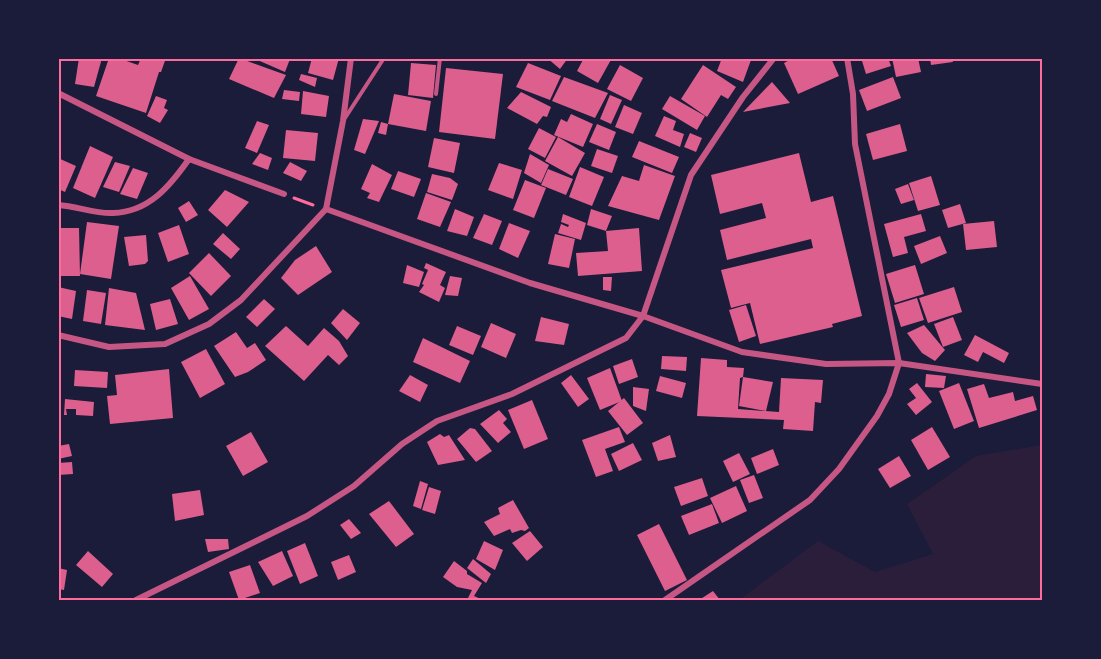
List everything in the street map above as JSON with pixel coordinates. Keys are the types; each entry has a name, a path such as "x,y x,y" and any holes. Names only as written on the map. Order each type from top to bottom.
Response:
{"street":[{"path":"58,335 110,347 165,344 209,324 241,300 326,209 343,121 351,58"},
{"path":"136,600 307,516 354,486 402,444 437,421 512,394 626,338 643,316 691,175 743,97 774,58"},
{"path":"666,600 810,500 839,469 877,417 889,394 899,363 855,144 853,94 847,58"},
{"path":"58,93 189,159 284,194"},
{"path":"58,205 113,214 134,210 153,201 172,183 189,159"},
{"path":"326,209 530,283 643,316 742,352 826,364 899,363 1042,384"}],"lane":[{"path":"343,121 384,58"},
{"path":"436,93 440,58"}],"path":[{"path":"284,194 326,209"}],"shaded area":[{"path":"1042,445 1042,600 739,600 818,541 875,572 933,554 907,504 976,456"}],"building":[{"path":"79,58 102,58 94,87 75,84"},
{"path":"109,58 118,58 138,65 141,58 166,58 146,113 96,96"},
{"path":"239,58 286,75 274,98 229,79"},
{"path":"253,58 288,58 290,59 285,72"},
{"path":"312,58 339,58 333,80 308,73"},
{"path":"547,58 568,58 560,69"},
{"path":"584,58 612,58 598,83 577,71"},
{"path":"722,58 751,60 743,82 717,71"},
{"path":"793,58 831,58 839,76 798,94 784,63"},
{"path":"871,58 888,58 891,66 866,74 862,61"},
{"path":"892,58 918,58 921,72 896,77"},
{"path":"930,58 952,58 953,62 931,65"},
{"path":"411,63 436,65 433,98 408,95"},
{"path":"528,63 561,76 550,100 516,87"},
{"path":"620,65 643,78 631,101 607,89"},
{"path":"703,65 736,87 728,99 721,95 707,117 681,99"},
{"path":"446,68 503,74 495,139 439,132"},
{"path":"301,74 317,78 315,87 299,80"},
{"path":"564,77 608,93 595,118 552,101"},
{"path":"893,77 901,98 867,111 859,90"},
{"path":"772,82 790,103 743,112"},
{"path":"284,90 300,92 299,101 282,99"},
{"path":"303,91 329,96 326,117 301,114"},
{"path":"521,92 551,107 547,117 543,116 537,124 507,108"},
{"path":"394,94 431,101 426,131 388,124"},
{"path":"610,95 622,100 611,124 600,119"},
{"path":"156,96 167,100 164,108 168,110 160,123 147,116"},
{"path":"670,96 705,116 697,130 662,109"},
{"path":"624,105 642,113 633,134 615,127"},
{"path":"571,114 593,124 583,147 554,135 561,119 567,122"},
{"path":"664,116 676,121 673,130 684,134 680,147 655,136"},
{"path":"363,119 379,121 365,154 354,150"},
{"path":"257,121 269,125 257,153 245,148"},
{"path":"381,122 388,124 386,135 378,133"},
{"path":"597,124 616,132 609,150 589,142"},
{"path":"900,124 907,151 873,160 866,134"},
{"path":"539,128 556,137 545,158 528,149"},
{"path":"286,130 318,133 315,161 283,158"},
{"path":"690,133 702,138 696,152 684,147"},
{"path":"558,137 585,153 572,176 545,161"},
{"path":"434,138 460,143 454,173 428,167"},
{"path":"639,141 679,157 672,173 632,157"},
{"path":"90,146 113,157 95,198 73,188"},
{"path":"597,149 618,156 612,173 591,166"},
{"path":"260,153 272,158 268,170 252,164"},
{"path":"799,153 811,202 833,196 862,316 832,324 833,327 760,344 750,303 731,308 721,270 813,248 811,239 727,260 720,230 766,218 762,203 720,214 711,175"},
{"path":"530,154 549,165 541,183 524,173"},
{"path":"58,158 76,166 65,192 58,189"},
{"path":"115,162 130,166 119,192 103,187"},
{"path":"290,162 307,171 301,181 283,173"},
{"path":"499,163 522,170 513,199 488,190"},
{"path":"372,164 392,175 379,202 367,198 370,193 361,189"},
{"path":"644,165 675,176 659,220 608,206 622,176 639,181"},
{"path":"580,167 604,177 592,206 569,197"},
{"path":"133,168 148,173 137,199 120,194"},
{"path":"548,169 573,179 566,195 541,185"},
{"path":"398,171 421,179 414,197 391,189"},
{"path":"432,174 450,178 458,184 452,200 427,192"},
{"path":"931,176 940,205 918,211 909,183"},
{"path":"525,180 546,188 534,218 513,210"},
{"path":"908,184 914,200 901,204 895,189"},
{"path":"225,190 249,202 227,227 208,210"},
{"path":"426,193 451,202 440,227 417,219"},
{"path":"189,201 198,215 186,222 178,208"},
{"path":"960,204 966,223 948,228 942,210"},
{"path":"455,209 474,217 467,236 447,231"},
{"path":"591,209 612,216 606,231 587,225"},
{"path":"484,214 502,221 492,245 473,238"},
{"path":"563,214 586,223 581,240 558,233 561,224 568,227 569,225 561,222"},
{"path":"921,214 926,231 904,237 908,253 893,257 884,224"},
{"path":"994,221 997,247 966,250 963,224"},
{"path":"87,222 119,226 111,279 80,274"},
{"path":"509,223 530,231 518,258 499,249"},
{"path":"179,225 189,254 168,262 158,233"},
{"path":"58,228 79,228 80,276 58,276"},
{"path":"639,228 642,271 578,276 576,253 608,251 606,231"},
{"path":"223,233 240,249 231,259 213,244"},
{"path":"555,234 575,239 569,268 548,264"},
{"path":"146,235 148,261 145,264 129,266 124,237"},
{"path":"940,236 947,253 921,264 914,246"},
{"path":"316,246 332,272 298,295 281,278 295,260"},
{"path":"209,253 231,276 211,296 189,273"},
{"path":"426,263 446,272 440,285 445,288 439,302 419,292 424,285 422,284 428,270 424,268"},
{"path":"407,265 424,272 419,287 403,283"},
{"path":"915,265 924,294 895,303 886,274"},
{"path":"190,276 209,309 189,320 171,288"},
{"path":"450,276 462,278 458,296 445,295"},
{"path":"603,277 612,277 611,291 603,290"},
{"path":"58,287 76,291 72,319 58,316"},
{"path":"954,287 962,312 928,323 919,298"},
{"path":"109,288 136,293 145,330 105,325"},
{"path":"87,290 106,293 101,324 83,321"},
{"path":"917,298 924,320 901,327 894,305"},
{"path":"170,299 178,324 156,330 150,304"},
{"path":"264,299 275,309 257,327 246,317"},
{"path":"746,305 756,336 739,342 729,310"},
{"path":"343,309 360,323 347,340 331,323"},
{"path":"541,317 569,324 564,345 535,341"},
{"path":"953,317 962,340 943,347 934,324"},
{"path":"491,323 516,334 506,358 481,347"},
{"path":"924,325 945,350 935,361 922,353 907,333"},
{"path":"286,326 308,346 324,328 339,341 348,356 339,365 328,355 304,381 265,346"},
{"path":"457,326 481,336 473,355 449,345"},
{"path":"236,332 247,348 255,343 266,360 248,372 235,377 214,346"},
{"path":"975,335 1009,353 1004,363 983,352 978,362 964,355"},
{"path":"423,338 470,361 460,383 413,362"},
{"path":"206,349 225,384 200,398 181,362"},
{"path":"662,356 687,357 686,371 661,369"},
{"path":"701,358 727,360 727,367 744,368 743,377 740,378 738,409 779,412 781,378 823,380 821,403 815,402 813,431 783,429 784,420 697,416"},
{"path":"632,359 638,377 619,384 613,366"},
{"path":"610,368 622,401 600,410 587,378"},
{"path":"169,369 173,418 110,424 107,396 117,395 115,375"},
{"path":"75,370 108,372 107,388 74,386"},
{"path":"926,374 946,376 944,388 925,387"},
{"path":"410,375 428,385 420,402 399,391"},
{"path":"571,375 589,399 578,407 561,383"},
{"path":"660,376 686,383 682,398 656,391"},
{"path":"743,377 773,382 766,411 739,406"},
{"path":"917,383 932,402 916,415 907,404 916,398 909,389"},
{"path":"959,383 974,421 954,429 939,391"},
{"path":"984,384 989,398 1013,392 1015,401 1033,396 1037,410 979,428 967,389"},
{"path":"633,387 649,389 646,411 633,406"},
{"path":"624,398 643,423 627,435 608,411"},
{"path":"65,399 94,402 93,416 76,415 76,409 66,409 67,415 64,415"},
{"path":"532,400 548,439 524,449 508,410"},
{"path":"499,410 507,419 503,423 511,432 498,443 480,424"},
{"path":"619,427 625,442 605,449 613,471 596,477 582,440"},
{"path":"932,427 950,457 928,470 911,440"},
{"path":"470,428 475,429 492,451 476,462 457,439"},
{"path":"251,432 268,462 243,476 226,446"},
{"path":"440,434 444,437 449,435 465,460 438,465 427,442"},
{"path":"670,435 676,457 658,461 652,443"},
{"path":"633,443 642,460 619,471 611,454"},
{"path":"69,444 72,456 58,459 58,446"},
{"path":"773,449 779,465 757,474 751,458"},
{"path":"739,453 750,474 733,482 723,461"},
{"path":"899,456 911,476 890,488 878,469"},
{"path":"72,462 73,474 58,475 58,463"},
{"path":"754,475 763,498 749,503 740,480"},
{"path":"702,478 708,496 681,506 674,487"},
{"path":"420,481 428,484 421,509 413,506"},
{"path":"736,486 747,511 722,523 710,498"},
{"path":"429,487 441,491 435,514 422,510"},
{"path":"200,490 204,515 175,521 172,494"},
{"path":"513,500 529,528 512,533 510,529 494,536 484,522 500,514 498,508"},
{"path":"389,501 414,534 396,547 369,514"},
{"path":"712,504 719,523 689,535 681,516"},
{"path":"349,519 361,533 351,539 340,525"},
{"path":"659,524 687,580 665,591 637,535"},
{"path":"530,531 543,547 527,561 512,543"},
{"path":"205,539 228,539 229,549 208,552"},
{"path":"484,541 503,550 495,570 476,559"},
{"path":"305,543 318,576 300,584 287,551"},
{"path":"88,551 113,574 102,587 76,565"},
{"path":"282,551 293,576 273,586 258,562"},
{"path":"349,555 356,572 338,580 331,562"},
{"path":"473,559 491,574 486,583 467,568"},
{"path":"454,561 467,571 467,574 482,583 474,596 483,600 469,600 472,590 457,587 443,577"},
{"path":"250,565 260,593 239,600 229,572"},
{"path":"58,568 67,570 64,590 58,589"},
{"path":"713,591 720,600 699,600"}]}
